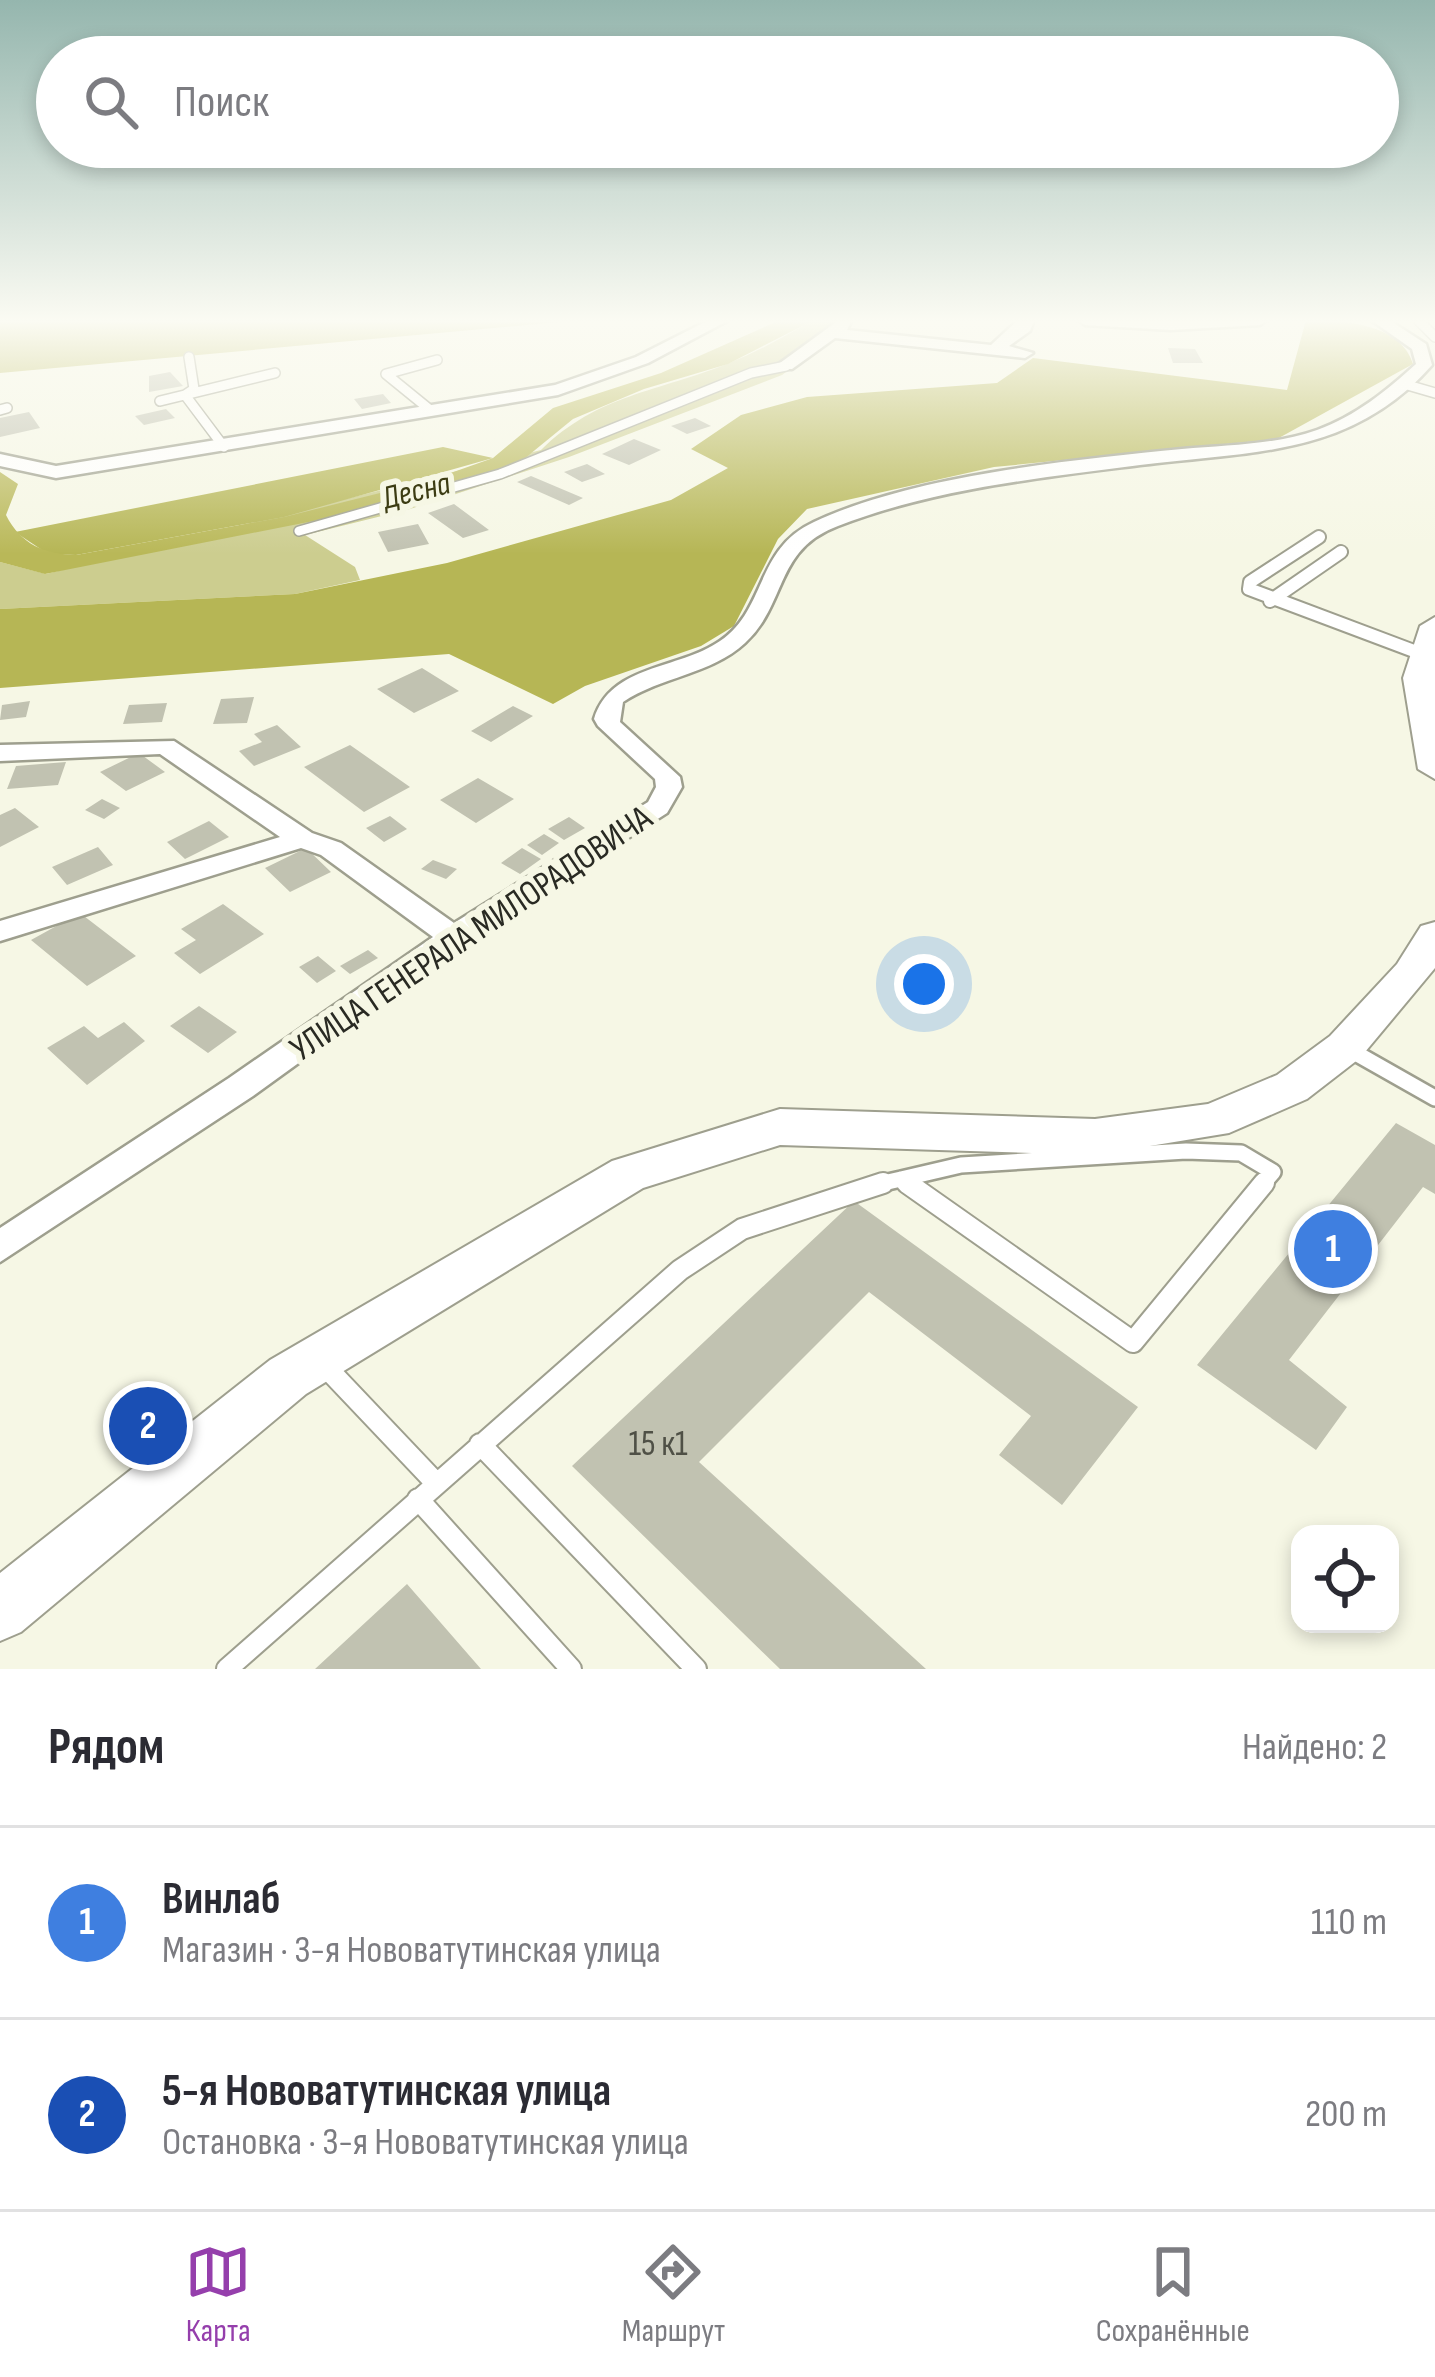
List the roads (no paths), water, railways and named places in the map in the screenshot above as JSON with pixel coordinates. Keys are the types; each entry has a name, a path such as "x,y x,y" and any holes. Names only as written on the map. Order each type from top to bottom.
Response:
{"street":[{"path":"0,460 56,472 504,398"},
{"name":"УЛИЦА ГЕНЕРАЛА МИЛОРАДОВИЧА","path":"0,1246 242,1088 453,937 658,807 669,787 667,777 610,725 612,699 642,679 734,641 748,626 777,558 800,535 866,509 950,487 1160,457 1286,447 1344,425 1384,398"},
{"path":"1429,646 1415,674 1435,769"},
{"path":"0,753 165,746 302,839 331,849 453,937"},
{"path":"0,932 302,839"},
{"path":"0,1611 317,1358 628,1174 780,1127 1096,1137 1213,1121 1292,1088 1346,1047 1411,974 1435,935"}],"lane":[{"path":"160,401 172,398"},
{"path":"186,398 224,447"},
{"path":"415,398 429,409"},
{"path":"299,531 500,474 689,398"},
{"path":"1319,537 1248,586 1270,601 1429,646"},
{"path":"1270,601 1341,552"},
{"path":"1346,1047 1435,1098"},
{"path":"227,1669 680,1270 742,1229 900,1178 961,1166 1180,1151 1241,1153 1273,1172 1133,1342 900,1178"},
{"path":"317,1358 571,1669"},
{"path":"481,1444 697,1669"}],"water":[{"name":"Десна","path":"584,398 623,398 573,419 513,468 379,508 45,574 0,562 0,472 18,484 6,515 12,525 35,546 76,555 284,517 428,481 493,458 553,408"}],"place":[{"name":"Винлаб","path":"1333,1249"},
{"name":"5-я Нововатутинская улица","path":"148,1426"}]}
